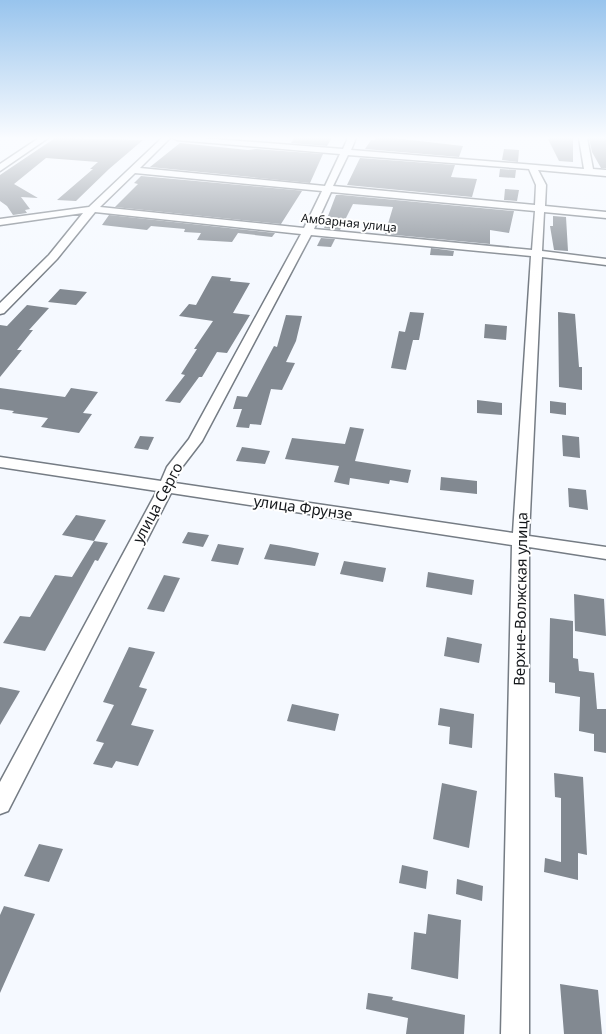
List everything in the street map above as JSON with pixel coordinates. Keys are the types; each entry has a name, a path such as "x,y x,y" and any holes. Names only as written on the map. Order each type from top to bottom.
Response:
{"street":[{"path":"0,310 53,257 92,209 115,186"},
{"path":"300,186 606,215"},
{"name":"улица Серго","path":"0,804 166,488 172,470 195,441 307,232 329,186"},
{"name":"Верхне-Волжская улица","path":"516,1034 521,526 541,186"},
{"name":"Амбарная улица","path":"0,222 92,209 307,232 537,253 606,262"},
{"name":"улица Фрунзе","path":"0,462 606,553"}],"building":[{"path":"0,186 18,186 38,198 21,197 30,209 25,210 27,213 13,215 7,206 0,201"},
{"path":"73,186 91,186 76,201 57,200"},
{"path":"136,186 253,186 305,191 302,191 281,224 115,207"},
{"path":"360,186 475,186 472,197"},
{"path":"505,189 519,190 517,201 504,200"},
{"path":"336,195 514,211 509,233 490,230 490,244 385,234 393,207 353,204 340,230 324,228 330,216 328,216"},
{"path":"109,215 275,233 272,237 238,233 232,242 197,240 201,233 184,232 185,229 151,226 147,230 102,225"},
{"path":"553,216 566,217 568,251 554,250 550,226 553,226"},
{"path":"321,238 335,239 331,247 317,246"},
{"path":"431,248 454,251 453,256 430,255"},
{"path":"212,276 231,278 230,281 250,283 233,313 250,315 227,353 217,352 202,377 199,377 180,403 165,401 185,375 181,374 197,349 194,349 213,321 179,316 189,304 196,305"},
{"path":"60,289 87,292 76,305 48,302"},
{"path":"27,305 49,308 29,330 33,330 17,350 22,350 0,377 0,325 7,326"},
{"path":"410,312 424,313 419,340 413,340 406,370 391,368 399,331 405,332"},
{"path":"558,312 575,314 579,367 582,367 582,390 559,387"},
{"path":"286,315 302,316 296,341 286,362 295,363 282,390 271,389 261,425 250,424 249,428 236,427 242,409 233,409 237,396 247,397 274,346 277,347"},
{"path":"485,324 507,326 506,340 484,338"},
{"path":"0,388 65,397 71,388 98,392 83,413 92,414 79,433 41,427 48,418 12,413 14,411 0,409"},
{"path":"477,400 502,403 502,415 477,413"},
{"path":"550,401 566,403 566,415 550,413"},
{"path":"350,427 364,429 355,461 411,470 408,483 390,480 389,484 350,478 349,485 334,482 339,466 285,459 292,438 345,444"},
{"path":"562,435 579,437 580,458 563,456"},
{"path":"140,436 154,437 148,450 134,448"},
{"path":"242,447 270,451 265,464 236,461"},
{"path":"441,477 477,481 477,494 440,490"},
{"path":"568,488 586,490 588,510 569,507"},
{"path":"76,515 106,520 94,541 62,535"},
{"path":"188,532 209,535 203,547 182,543"},
{"path":"94,541 108,543 98,561 95,560 45,651 3,643 20,616 30,617 55,575 72,577"},
{"path":"218,544 244,548 238,565 211,561"},
{"path":"270,544 319,553 315,566 264,559"},
{"path":"344,561 386,568 383,582 340,574"},
{"path":"428,572 474,580 472,595 426,587"},
{"path":"164,575 180,578 164,612 147,609"},
{"path":"574,594 604,599 606,636 575,631"},
{"path":"550,618 573,621 573,658 578,659 579,671 594,673 597,709 606,709 606,753 594,751 594,734 579,731 580,697 555,693 555,683 549,682"},
{"path":"447,637 482,644 479,663 444,656"},
{"path":"129,647 155,652 139,687 147,689 131,725 154,730 138,766 116,761 112,768 93,764 104,743 96,741 114,705 103,702"},
{"path":"0,687 20,691 0,725"},
{"path":"292,704 339,714 335,731 287,721"},
{"path":"440,708 474,714 472,748 449,744 450,727 438,725"},
{"path":"554,773 583,777 587,855 578,853 578,880 544,872 545,858 561,862 561,798 555,797"},
{"path":"442,783 477,791 469,848 433,839"},
{"path":"39,844 63,849 49,882 24,876"},
{"path":"402,865 428,871 426,889 399,883"},
{"path":"457,879 483,886 482,901 456,894"},
{"path":"4,906 35,914 0,993 0,915"},
{"path":"428,914 461,920 458,979 411,969 414,932 426,934"},
{"path":"560,984 598,990 602,1034 564,1034"},
{"path":"368,993 393,997 392,1000 465,1015 464,1034 406,1034 408,1018 366,1009"}]}
